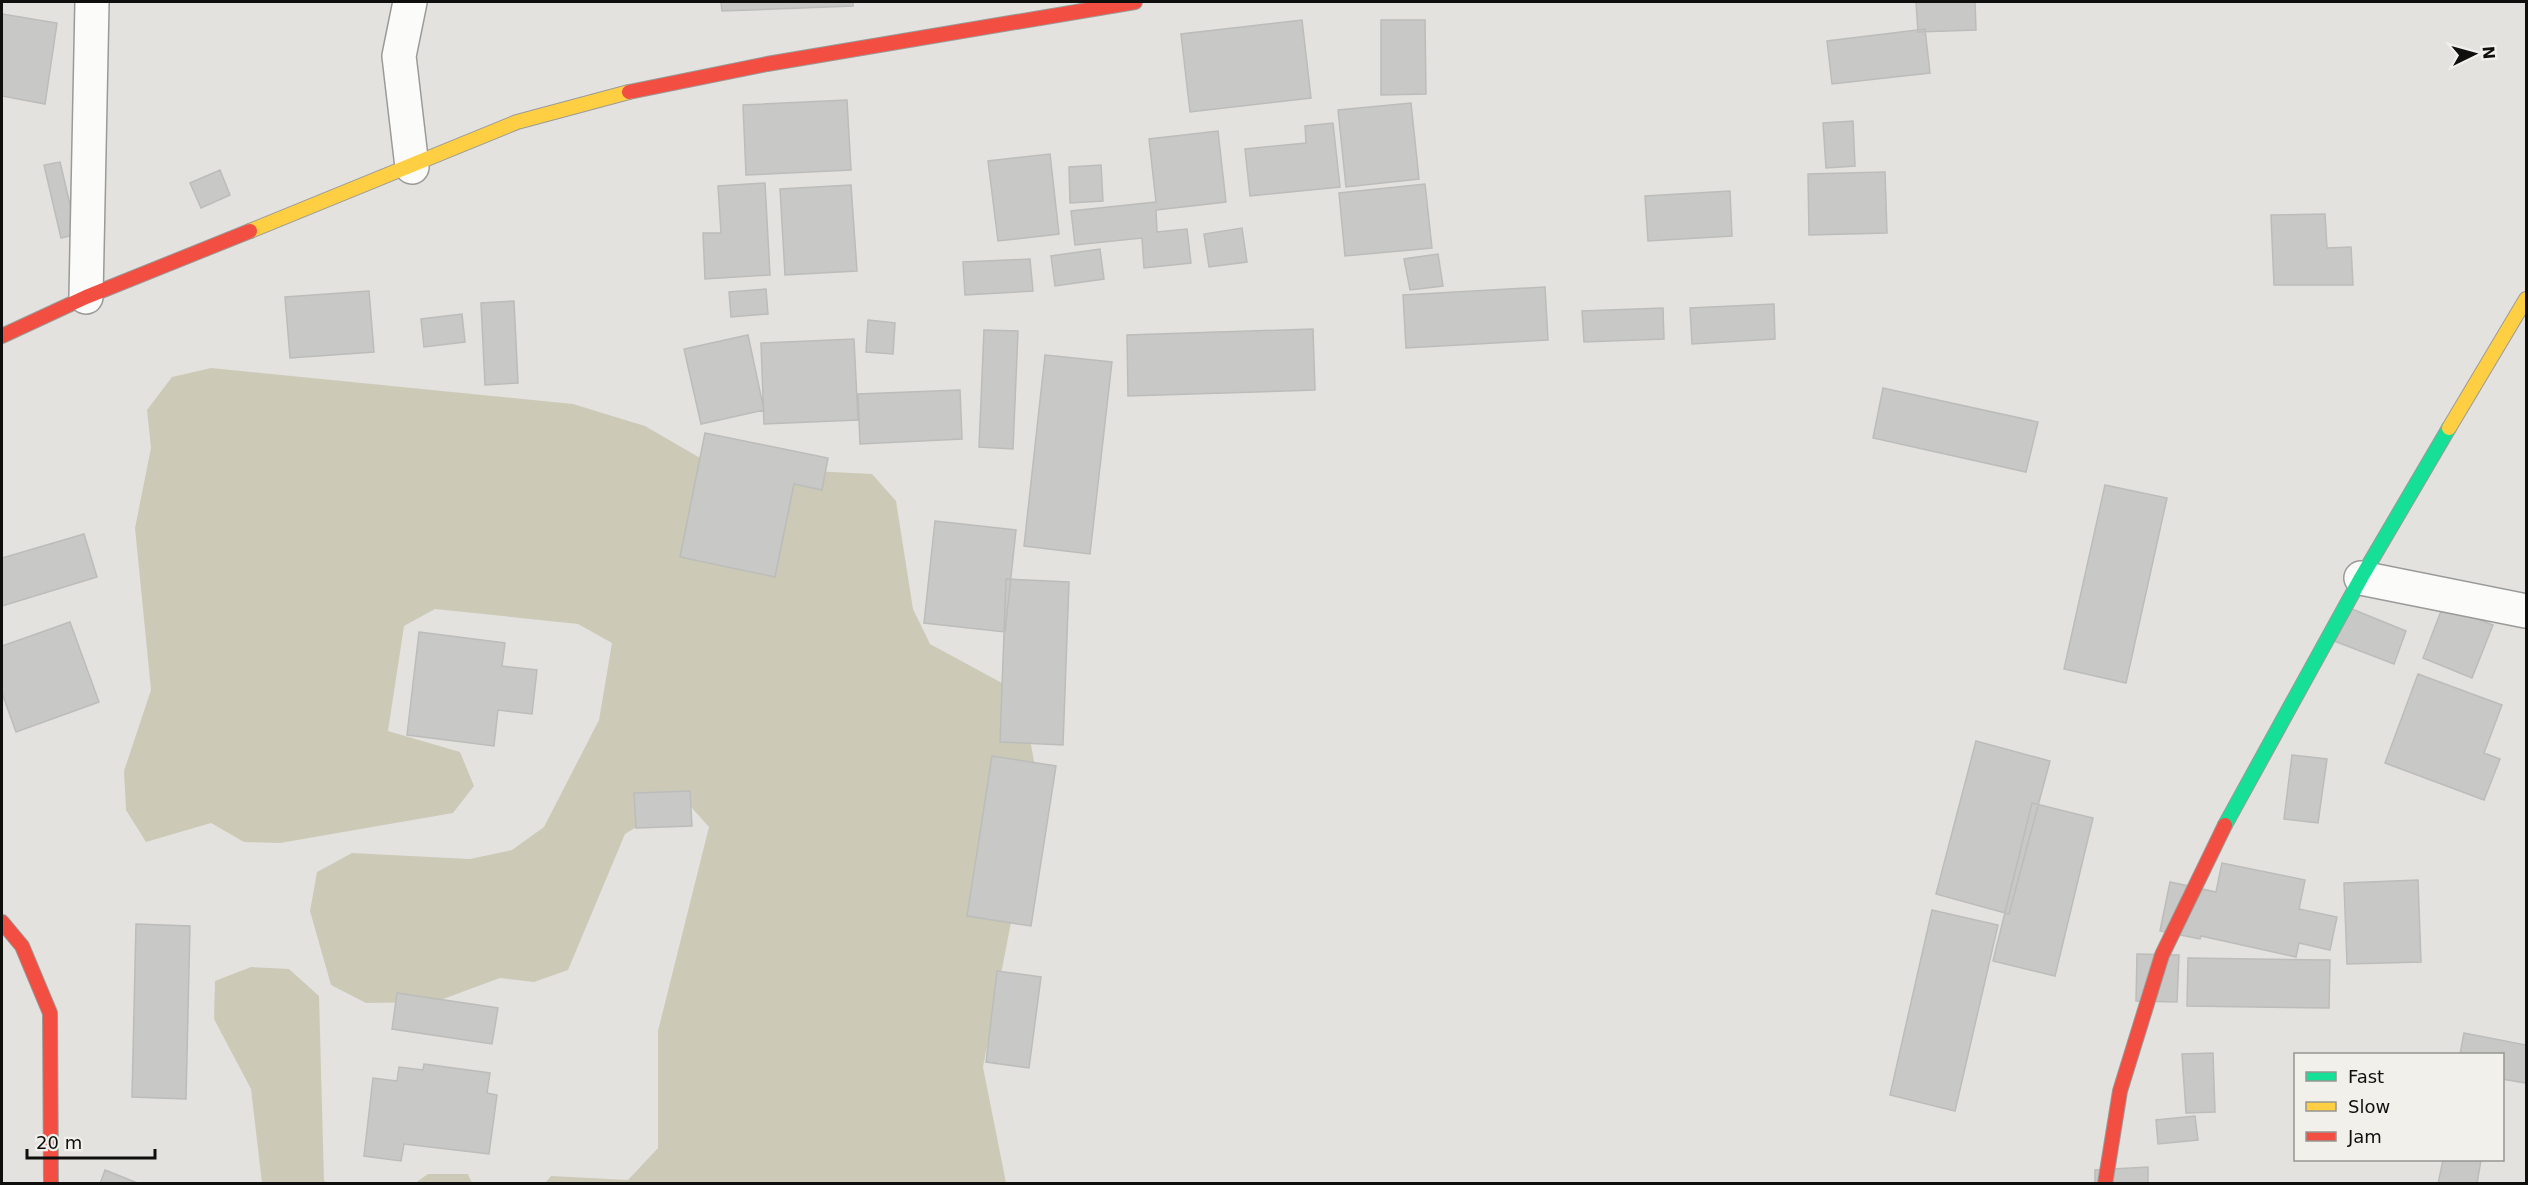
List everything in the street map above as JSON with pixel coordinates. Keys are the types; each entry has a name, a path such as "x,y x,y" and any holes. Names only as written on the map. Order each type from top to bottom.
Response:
{"street":[{"path":"86,297 92,2"},
{"path":"410,2 399,56 412,167"},
{"path":"2,336 86,297 412,167 517,122 615,95 768,64 1135,2"},
{"path":"2105,1184 2120,1091 2162,955 2211,850 2361,578 2526,299"},
{"path":"2361,578 2526,611"},
{"path":"2,922 22,946 50,1013 51,1184"}],"shaded area":[{"path":"211,368 573,404 645,426 714,466 872,474 896,501 913,609 930,644 1002,683 1025,712 1038,783 983,1067 1006,1183 545,1183 551,1176 628,1180 658,1148 658,1031 709,827 683,798 625,834 568,970 534,982 500,978 435,1002 366,1003 331,985 310,911 317,872 352,853 470,859 512,850 544,827 599,720 612,643 578,624 435,609 404,626 388,731 460,752 474,786 453,813 280,843 244,842 211,823 146,842 126,810 124,771 151,690 135,528 151,448 147,410 172,377"},
{"path":"251,967 289,969 319,996 324,1181 329,1183 262,1183 251,1089 214,1019 215,981"},
{"path":"428,1174 468,1174 472,1183 415,1183"}],"building":[{"path":"721,2 853,2 853,6 722,11"},
{"path":"1916,2 1975,2 1976,30 1918,32"},
{"path":"2,14 57,23 45,104 2,96"},
{"path":"1302,20 1311,98 1190,112 1181,34"},
{"path":"1381,20 1425,20 1426,94 1381,95"},
{"path":"1925,29 1930,73 1832,84 1827,41"},
{"path":"847,100 851,170 746,175 743,105"},
{"path":"1411,103 1419,179 1346,187 1338,110"},
{"path":"1853,121 1855,166 1826,168 1823,123"},
{"path":"1333,123 1340,187 1250,196 1245,149 1306,143 1305,126"},
{"path":"1218,131 1226,202 1156,210 1157,232 1187,229 1191,263 1144,268 1142,238 1075,245 1071,211 1156,202 1149,139"},
{"path":"1050,154 1059,234 998,241 988,161"},
{"path":"60,162 77,234 61,238 44,165"},
{"path":"1101,165 1103,201 1070,203 1069,167"},
{"path":"220,170 230,195 201,208 190,183"},
{"path":"1885,172 1887,233 1809,235 1808,174"},
{"path":"765,183 770,275 705,279 703,233 721,233 718,186"},
{"path":"1425,184 1432,248 1345,256 1339,193"},
{"path":"851,185 857,271 785,275 780,189"},
{"path":"1730,191 1732,236 1648,241 1645,196"},
{"path":"2325,214 2327,248 2351,247 2353,285 2274,285 2271,215"},
{"path":"1242,228 1247,262 1209,267 1204,234"},
{"path":"1100,249 1104,279 1055,286 1051,256"},
{"path":"1438,254 1443,286 1410,290 1404,259"},
{"path":"1030,259 1033,291 965,295 963,262"},
{"path":"1545,287 1548,340 1406,348 1403,295"},
{"path":"766,289 768,314 731,317 729,292"},
{"path":"369,291 374,352 290,358 285,297"},
{"path":"514,301 518,383 485,385 481,303"},
{"path":"1774,304 1775,339 1692,344 1690,308"},
{"path":"1663,308 1664,339 1584,342 1582,311"},
{"path":"462,314 465,342 424,347 421,319"},
{"path":"868,320 895,323 893,354 866,352"},
{"path":"1313,329 1315,390 1128,396 1127,335"},
{"path":"984,330 1018,331 1013,449 979,447"},
{"path":"748,335 764,410 701,424 684,349"},
{"path":"854,339 858,420 764,424 761,343"},
{"path":"1045,355 1112,362 1090,554 1024,546"},
{"path":"1883,388 2038,422 2026,472 1873,438"},
{"path":"960,390 962,439 860,444 858,394"},
{"path":"705,433 828,458 822,490 794,484 775,577 680,557"},
{"path":"2105,485 2167,498 2126,683 2064,669"},
{"path":"935,521 1016,530 1005,632 924,623"},
{"path":"84,534 97,577 2,606 2,558"},
{"path":"1006,579 1069,582 1063,745 1000,742"},
{"path":"2342,605 2406,631 2394,664 2329,639"},
{"path":"2443,606 2493,625 2472,678 2423,658"},
{"path":"70,622 99,702 16,732 2,693 2,646"},
{"path":"419,632 505,643 502,666 537,670 532,714 498,710 494,746 407,735"},
{"path":"2418,674 2502,705 2484,753 2500,759 2484,800 2385,763"},
{"path":"1976,741 2050,761 2009,914 1936,894"},
{"path":"2292,755 2327,759 2318,823 2284,819"},
{"path":"992,756 1056,766 1031,926 967,916"},
{"path":"690,791 692,826 636,828 634,793"},
{"path":"2032,803 2093,818 2055,976 1993,961"},
{"path":"2222,863 2305,880 2299,909 2337,917 2330,950 2299,943 2296,957 2201,936 2200,939 2160,931 2170,882 2216,892"},
{"path":"2418,880 2421,962 2347,964 2344,883"},
{"path":"1932,910 1998,925 1955,1111 1890,1095"},
{"path":"136,924 190,926 186,1099 132,1097"},
{"path":"2137,954 2179,955 2177,1002 2136,1001"},
{"path":"2188,958 2330,960 2329,1008 2187,1006"},
{"path":"997,971 1041,977 1029,1068 986,1062"},
{"path":"397,993 498,1008 492,1044 392,1029"},
{"path":"2464,1033 2526,1045 2526,1083 2504,1079 2504,1053 2460,1053"},
{"path":"2213,1053 2215,1112 2186,1113 2182,1054"},
{"path":"424,1064 490,1073 487,1093 497,1095 489,1154 404,1144 401,1161 364,1156 373,1078 397,1081 399,1067 423,1070"},
{"path":"2195,1116 2198,1140 2158,1144 2156,1120"},
{"path":"2443,1161 2481,1161 2477,1184 2438,1184"},
{"path":"2148,1167 2148,1184 2095,1184 2095,1170"},
{"path":"105,1170 140,1184 100,1184"}],"traffic: fast":[{"path":"2225,825 2361,578 2449,428"}],"traffic: slow":[{"path":"250,231 517,122 629,92"},
{"path":"2449,428 2526,299"}],"traffic: jam":[{"path":"629,92 767,64 1135,2"},
{"path":"2,336 86,297 250,231"},
{"path":"2105,1184 2120,1091 2162,955 2225,825"},
{"path":"2,922 22,946 50,1013 51,1184"}]}
